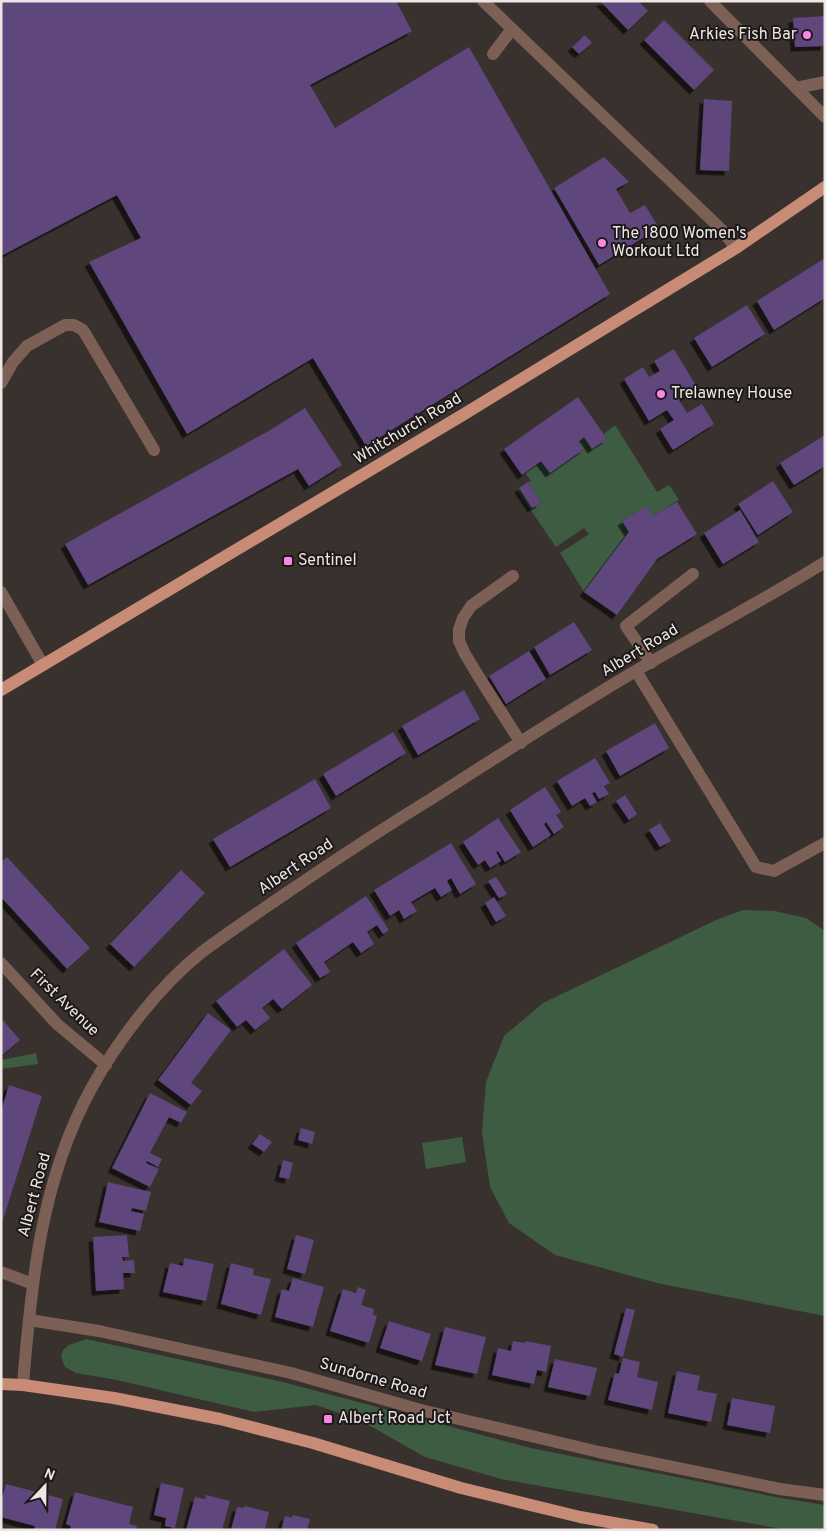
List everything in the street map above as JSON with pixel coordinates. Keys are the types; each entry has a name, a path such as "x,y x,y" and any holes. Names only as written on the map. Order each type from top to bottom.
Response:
{"main road":[{"name":"Whitchurch Road","path":"1,690 461,416 736,248 825,187"},
{"path":"1,1384 23,1385 114,1398 220,1419 313,1443 470,1490 580,1517 653,1530"}],"street":[{"path":"483,1 721,230 736,248"},
{"path":"710,1 825,117"},
{"path":"493,54 512,30"},
{"path":"796,88 825,82"},
{"path":"1,383 13,362 27,346 65,325 74,325 83,330 154,450"},
{"name":"Albert Road","path":"23,1385 28,1320 40,1235 59,1161 86,1098 106,1065 126,1034 148,1006 174,978 200,954 358,844 636,671 825,562"},
{"path":"651,663 626,626 694,574"},
{"path":"513,576 471,606 463,618 459,630 459,641 469,661 520,743"},
{"path":"1,592 43,665"},
{"path":"636,671 756,867 774,871 825,843"},
{"name":"First Avenue","path":"1,963 57,1024 106,1065"},
{"path":"1,1272 33,1284"},
{"name":"Sundorne Road","path":"28,1320 99,1331 291,1373 421,1410 599,1452 780,1489 825,1495"}],"green space":[{"path":"615,425 657,492 669,485 679,500 653,516 647,506 622,521 629,532 584,592 560,553 589,534 584,528 556,547 517,490 519,488 532,508 541,503 528,482 531,481 525,473 541,461 550,473 583,450 578,442 584,437 592,449 607,439 604,434"},
{"path":"743,910 775,911 806,918 825,931 825,1316 657,1283 555,1255 509,1223 490,1187 482,1132 486,1082 504,1036 543,1003 716,920"},
{"path":"36,1053 38,1064 1,1069 1,1060"},
{"path":"462,1137 466,1162 426,1169 422,1143"},
{"path":"86,1339 283,1382 531,1448 781,1498 825,1505 825,1530 788,1530 501,1479 425,1457 374,1428 348,1416 316,1405 254,1412 117,1380 76,1373 65,1367 61,1357 63,1350 69,1345"}],"building":[{"path":"1,1 396,1 412,31 310,85 335,128 469,47 610,294 366,446 313,358 187,434 89,262 141,238 117,195 1,256"},
{"path":"600,1 638,1 648,11 628,30"},
{"path":"825,16 825,46 795,47 793,18"},
{"path":"664,20 714,70 694,90 644,40"},
{"path":"585,35 592,43 579,54 572,47"},
{"path":"704,99 732,101 729,171 700,170"},
{"path":"604,157 629,182 616,189 630,213 645,205 659,228 599,265 554,188"},
{"path":"825,258 825,298 774,330 757,301"},
{"path":"747,305 765,334 712,367 694,338"},
{"name":"Trelawney House","path":"674,349 698,389 679,400 687,413 702,404 714,424 673,450 660,429 674,420 667,410 649,421 624,379 643,367 649,377 660,371 654,361"},
{"path":"578,397 607,439 592,449 584,437 578,442 584,449 550,473 541,461 522,475 504,449"},
{"path":"305,408 342,465 309,486 298,469 88,585 65,544 272,429"},
{"path":"825,435 825,466 794,485 780,463"},
{"path":"773,481 793,512 758,535 738,504"},
{"path":"528,482 541,503 532,508 519,488"},
{"path":"677,502 697,534 657,559 617,615 584,592 629,532 622,521 647,506 653,516"},
{"path":"740,510 759,542 723,564 704,533"},
{"path":"574,622 592,650 550,675 534,647"},
{"path":"529,651 546,679 506,704 489,676"},
{"path":"464,690 480,719 418,755 402,726"},
{"path":"655,723 669,748 620,776 606,751"},
{"path":"393,732 406,753 336,796 323,774"},
{"path":"595,758 610,783 604,786 609,794 599,799 595,792 592,793 597,802 590,806 585,798 572,806 557,781"},
{"path":"315,779 331,808 230,867 213,839"},
{"path":"545,787 561,812 556,815 564,827 554,834 546,822 544,824 551,835 533,847 510,810"},
{"path":"625,795 637,814 629,820 616,801"},
{"path":"498,818 521,852 505,862 498,851 496,852 501,861 490,868 485,860 478,865 463,842"},
{"path":"660,823 671,841 660,847 649,830"},
{"path":"451,843 476,884 460,894 451,878 447,881 452,890 441,897 435,888 411,902 417,911 404,919 399,910 390,916 374,890"},
{"path":"7,857 90,948 67,969 1,897 1,862"},
{"path":"181,870 205,893 134,967 110,944"},
{"path":"496,877 507,894 499,898 488,881"},
{"path":"366,896 389,930 383,934 377,925 367,932 374,944 361,953 353,942 324,962 330,972 320,978 296,943"},
{"path":"494,897 506,916 496,922 485,903"},
{"path":"284,949 312,985 282,1009 273,999 262,1008 270,1018 255,1030 246,1020 237,1027 216,1001"},
{"path":"208,1013 231,1030 191,1083 202,1091 191,1105 158,1080"},
{"path":"1,1018 20,1040 1,1056"},
{"path":"9,1085 42,1096 2,1223 1,1111"},
{"path":"150,1093 187,1112 181,1123 169,1117 150,1153 162,1159 158,1167 147,1161 146,1163 159,1169 150,1187 112,1168"},
{"path":"301,1128 315,1132 312,1144 298,1140"},
{"path":"260,1134 272,1142 264,1152 252,1144"},
{"path":"283,1160 293,1163 289,1179 279,1177"},
{"path":"108,1182 151,1192 146,1211 132,1208 131,1211 144,1214 140,1231 99,1222"},
{"path":"127,1235 129,1257 122,1257 123,1261 134,1260 135,1273 123,1273 124,1289 96,1291 93,1237"},
{"path":"296,1235 314,1240 305,1274 287,1269"},
{"path":"184,1258 214,1264 206,1301 163,1292 170,1263 183,1266"},
{"path":"231,1263 254,1269 253,1275 271,1279 261,1315 221,1304"},
{"path":"293,1278 324,1287 313,1327 275,1317 282,1289 289,1291"},
{"path":"358,1287 366,1290 361,1305 374,1309 373,1315 377,1316 369,1343 330,1331 343,1289 356,1293"},
{"path":"626,1308 635,1310 623,1357 614,1354"},
{"path":"389,1321 431,1334 422,1361 380,1348"},
{"path":"445,1327 486,1337 477,1374 435,1365"},
{"path":"513,1341 525,1343 525,1341 551,1346 546,1372 537,1370 534,1384 492,1375 498,1348 511,1351"},
{"path":"623,1358 640,1362 637,1377 658,1382 652,1410 608,1400 615,1373 619,1374"},
{"path":"555,1359 597,1368 590,1396 548,1387"},
{"path":"677,1371 700,1376 697,1390 717,1394 711,1422 668,1413"},
{"path":"732,1398 775,1406 770,1433 727,1425"},
{"path":"161,1483 184,1488 175,1528 165,1526 166,1518 154,1515"},
{"path":"6,1484 63,1499 55,1530 34,1530 35,1526 1,1517 1,1501"},
{"path":"75,1492 133,1507 129,1524 137,1526 136,1530 70,1530 71,1526 66,1524"},
{"path":"206,1495 230,1501 222,1530 186,1530 195,1497 205,1499"},
{"path":"245,1506 269,1512 265,1530 231,1530 237,1507 244,1508"},
{"path":"293,1515 310,1519 307,1530 281,1530 285,1516 292,1518"}],"place":[{"name":"Arkies Fish Bar","path":"807,35"},
{"name":"The 1800 Women's Workout Ltd","path":"602,243"},
{"name":"Trelawney House","path":"661,394"},
{"name":"Sentinel","path":"288,561"},
{"name":"Albert Road Jct","path":"328,1419"}]}
